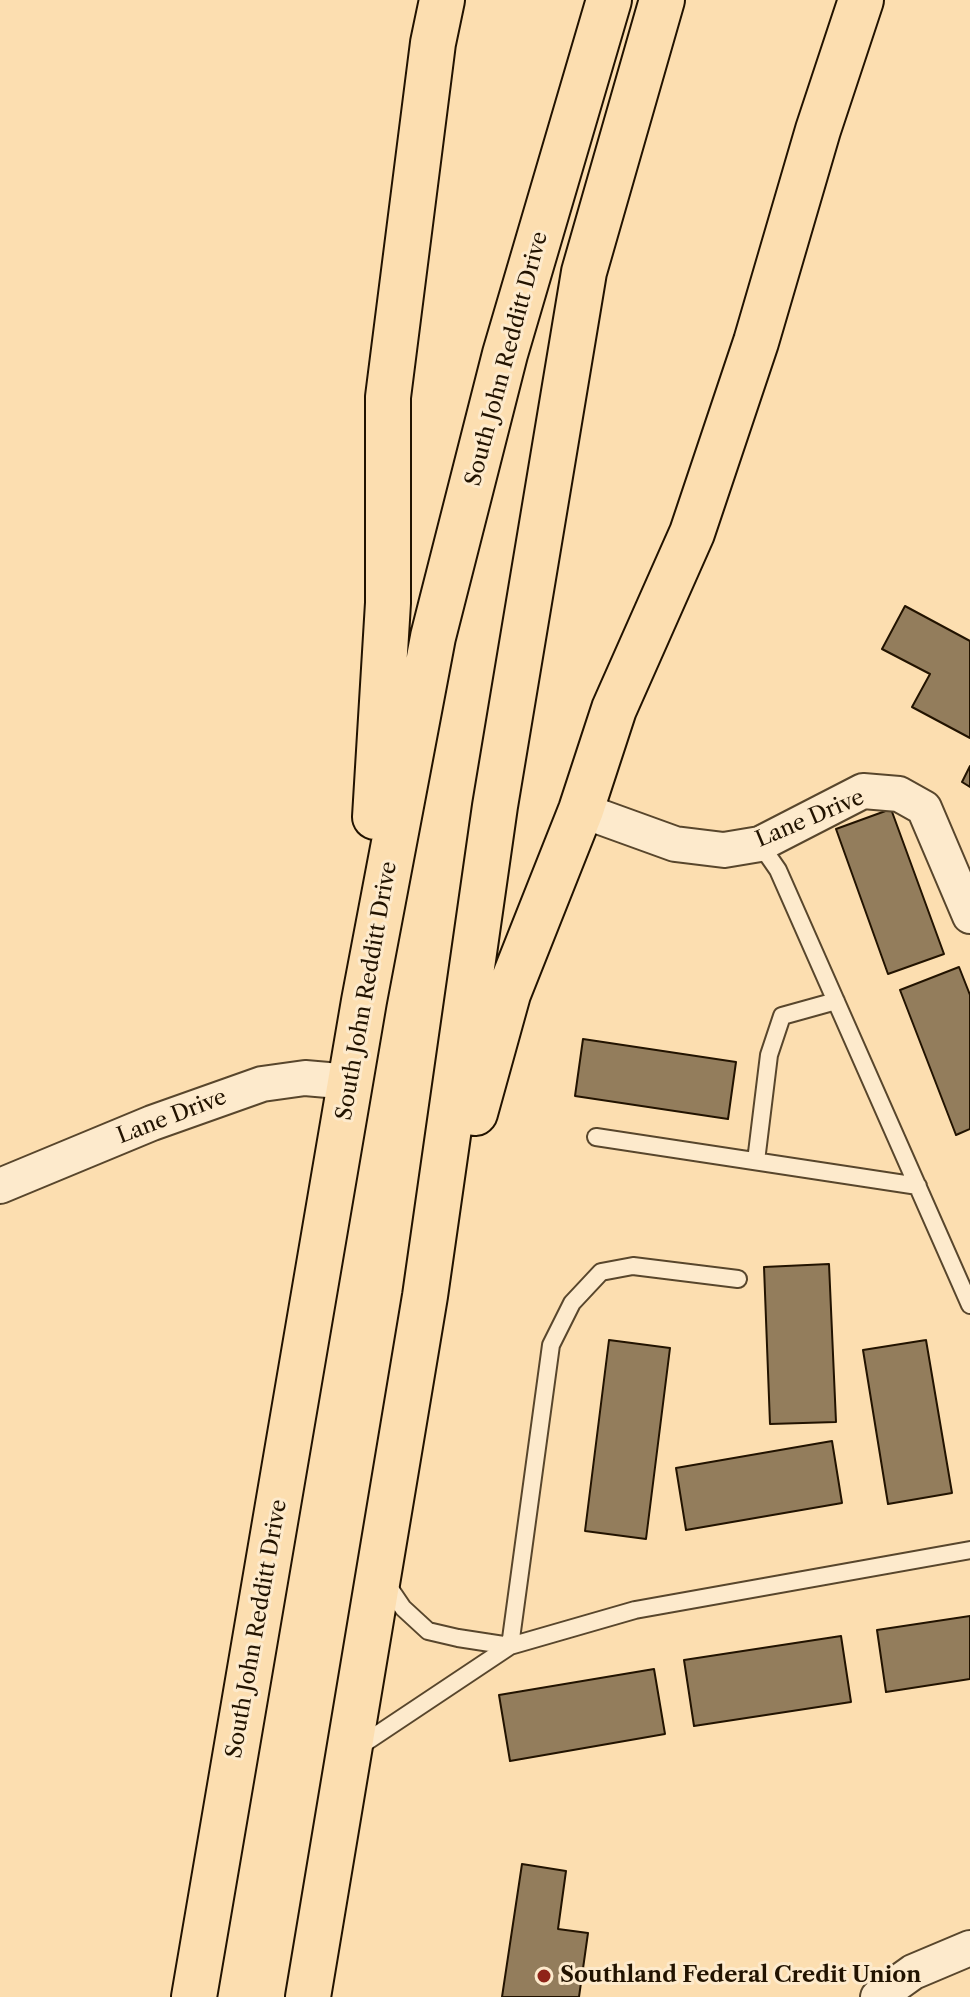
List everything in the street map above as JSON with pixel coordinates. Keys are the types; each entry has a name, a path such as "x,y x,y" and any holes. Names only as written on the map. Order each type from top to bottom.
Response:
{"highway":[{"path":"364,1001 388,603 388,397 433,43 442,0"},
{"name":"South John Redditt Drive","path":"194,1997 364,1001 433,637 505,354 609,0"},
{"path":"308,1997 425,1296 495,806 584,272 662,0"},
{"path":"792,219 799,154 839,0"},
{"path":"425,1296 508,994 581,810 614,709 692,533 756,342 818,130 861,0"}],"street":[{"name":"Lane Drive","path":"581,810 675,844 724,850 760,844 863,791 899,794 924,808 970,916"},
{"name":"Lane Drive","path":"0,1186 152,1123 262,1084 305,1078 351,1082"},
{"path":"878,1997 913,1972 970,1948"}],"lane":[{"path":"760,844 778,870 970,1305"},
{"path":"756,1161 769,1055 782,1016 836,1001"},
{"path":"596,1137 918,1186"},
{"path":"510,1646 551,1345 572,1303 601,1272 633,1266 738,1279"},
{"path":"348,1753 510,1646 635,1610 970,1550"},
{"path":"379,1572 403,1608 428,1631 510,1646"}],"building":[{"path":"905,606 970,641 970,738 912,707 930,674 882,649"},
{"path":"970,766 970,787 962,782"},
{"path":"891,809 944,954 888,974 836,829"},
{"path":"959,967 970,995 970,1129 956,1135 900,990"},
{"path":"583,1039 736,1062 728,1119 575,1096"},
{"path":"829,1264 836,1422 770,1424 764,1267"},
{"path":"609,1340 670,1348 646,1539 585,1531"},
{"path":"926,1340 952,1493 888,1504 863,1350"},
{"path":"832,1441 842,1503 686,1530 676,1468"},
{"path":"970,1616 970,1679 886,1692 877,1630"},
{"path":"841,1636 851,1702 694,1726 684,1660"},
{"path":"654,1669 665,1734 510,1761 499,1695"},
{"path":"522,1864 566,1871 558,1929 588,1933 579,1997 502,1997"}],"place":[{"name":"Southland Federal Credit Union","path":"544,1976"}]}
